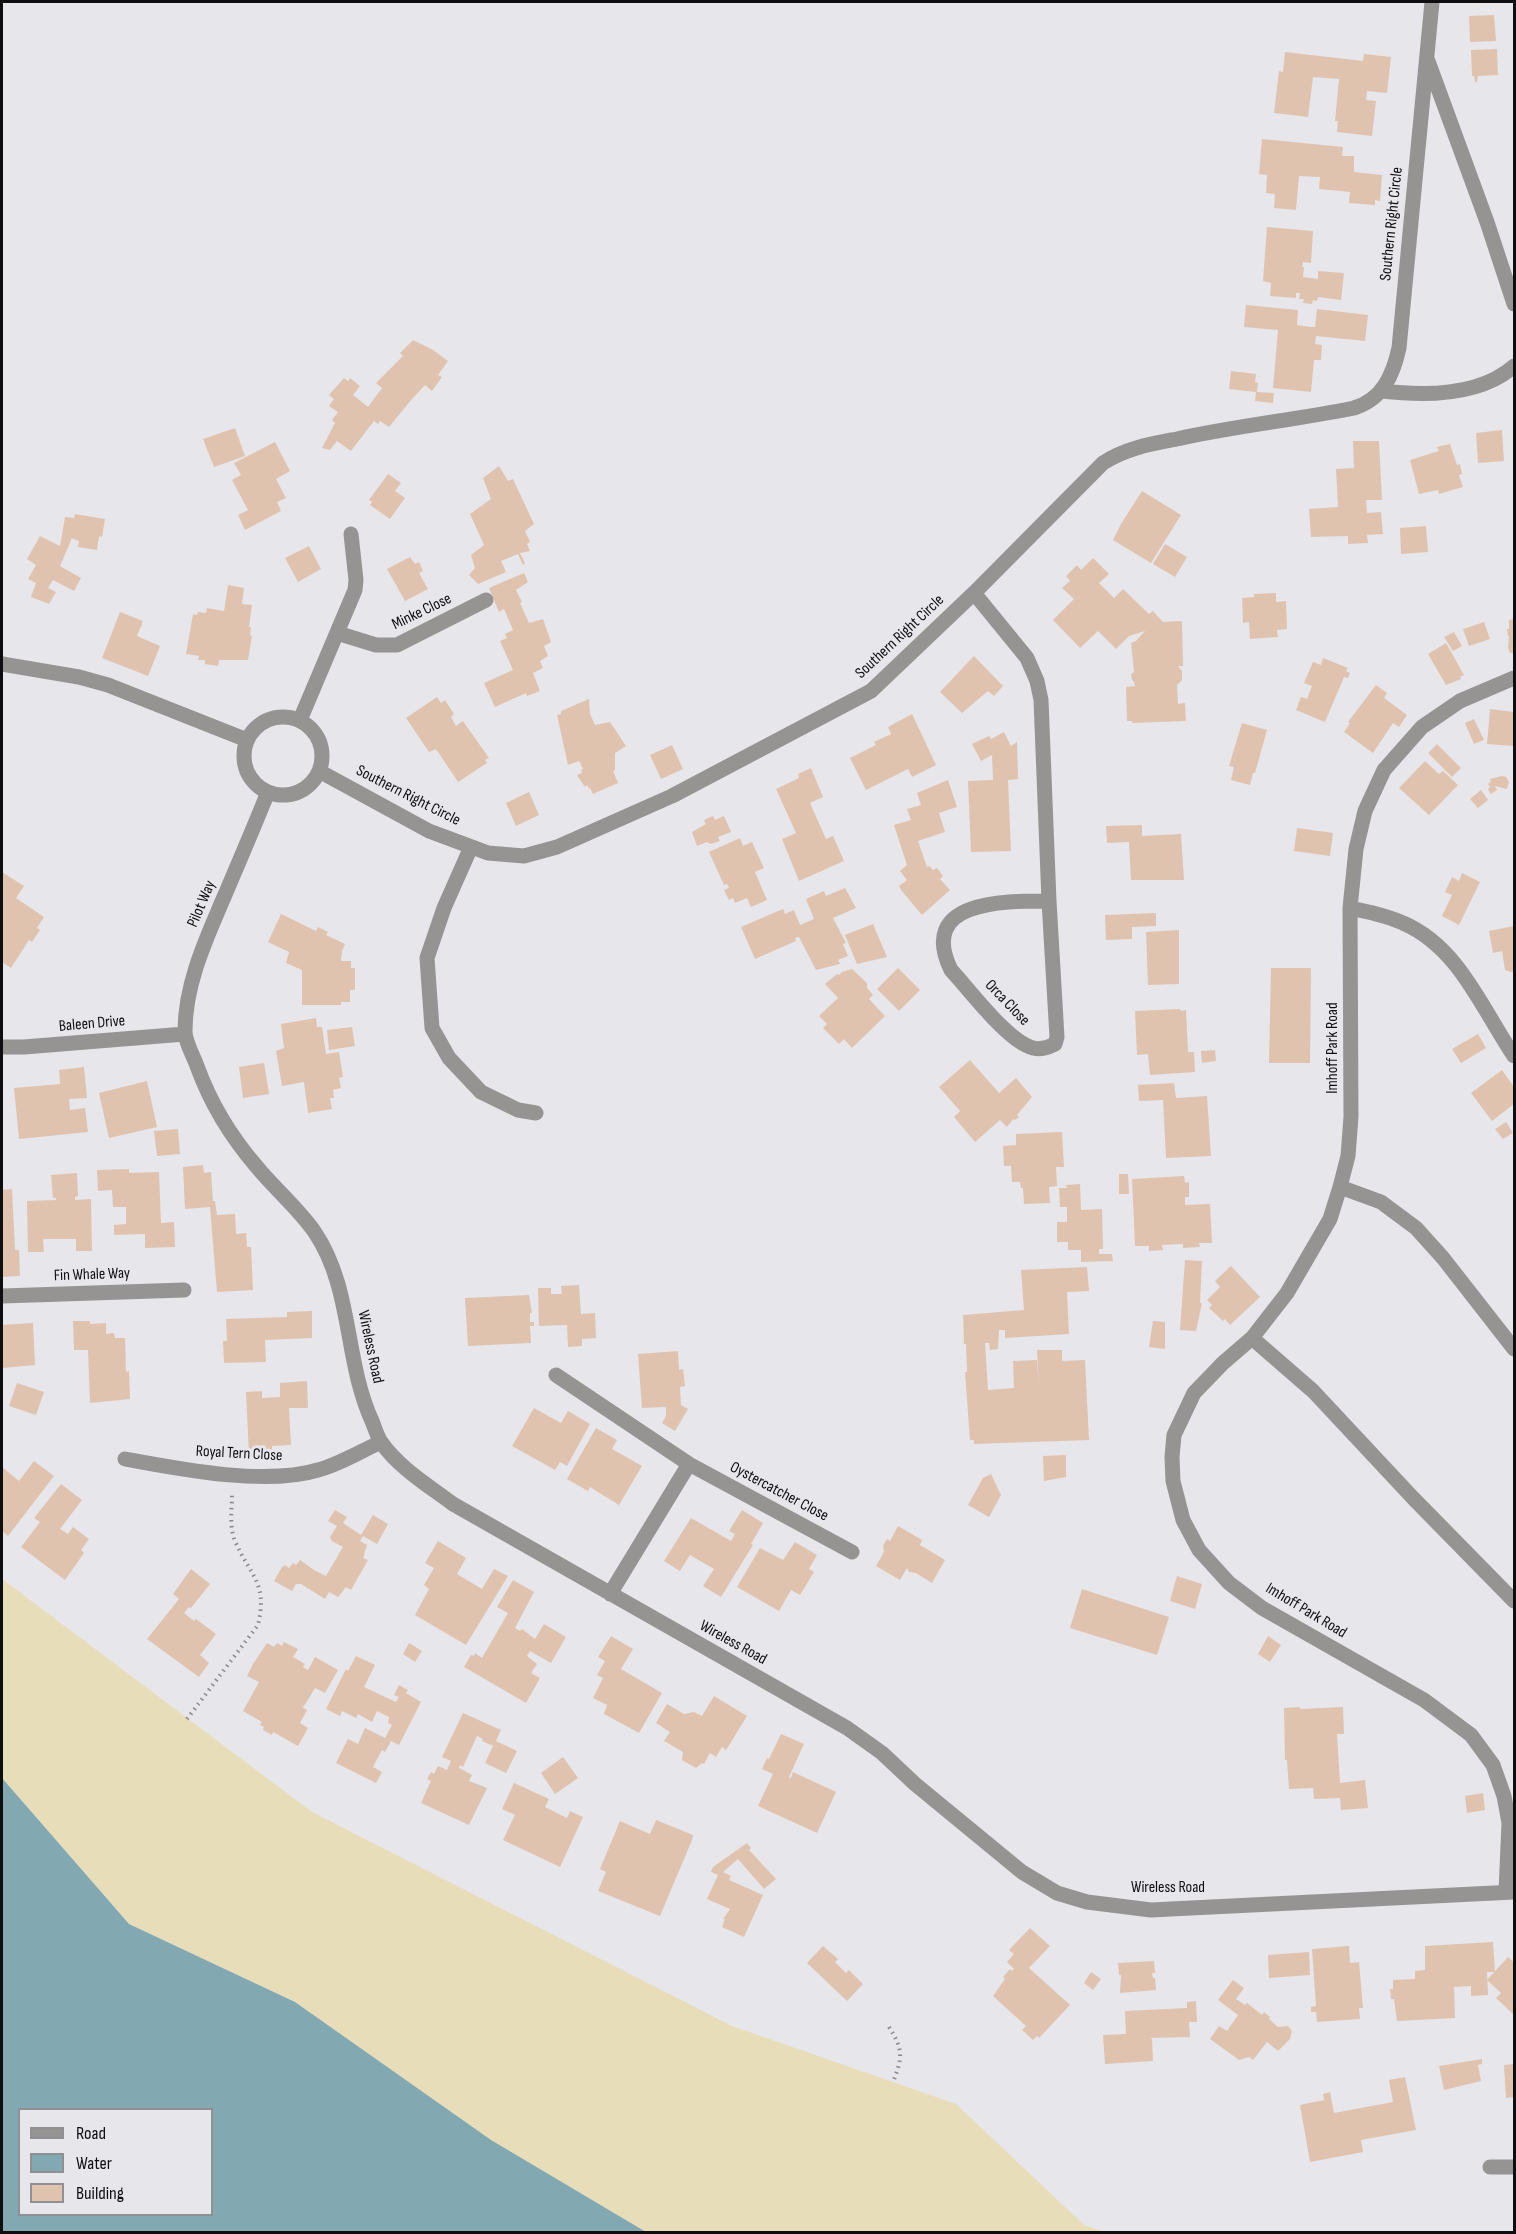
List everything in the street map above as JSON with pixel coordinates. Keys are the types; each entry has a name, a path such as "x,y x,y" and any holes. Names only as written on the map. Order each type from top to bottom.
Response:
{"street":[{"name":"Southern Right Circle","path":"319,771 429,831 471,847 488,853 508,855 524,856 541,852 672,796 871,691 974,593 1103,463 1115,455 1130,449 1210,432 1354,408 1371,400 1382,391 1395,364 1399,348 1432,2"},
{"name":"Southern Right Circle","path":"1427,58 1515,304"},
{"path":"1382,391 1442,393 1483,385 1504,375 1515,366"},
{"path":"300,720 355,590 351,534"},
{"name":"Orca Close","path":"974,593 1027,658 1037,681 1041,700 1057,1037 1055,1044 1045,1048 1034,1048 1013,1038 951,969 945,956 944,933 950,921 974,908 1015,901 1049,901"},
{"name":"Minke Close","path":"337,633 376,645 397,645 486,600"},
{"path":"2,664 79,677 108,685 247,740"},
{"name":"Imhoff Park Road","path":"1510,1892 1509,1823 1504,1796 1493,1765 1471,1735 1424,1700 1262,1608 1229,1582 1199,1550 1183,1520 1173,1481 1174,1435 1194,1393 1223,1363 1252,1338 1287,1293 1313,1252 1330,1219 1340,1187 1348,1156 1351,1117 1350,908 1356,849 1365,811 1384,770 1422,727 1460,701 1515,678"},
{"path":"285,716 300,720 310,727 319,739 323,755 319,771 310,784 296,793 281,795 268,792 256,784 248,771 244,757 247,740 257,726 271,718 285,716"},
{"name":"Pilot Way","path":"185,1034 188,1002 195,971 268,792"},
{"path":"471,847 444,908 427,958 432,1028 449,1058 481,1092 518,1110 536,1113"},
{"path":"1350,908 1404,923 1438,946 1457,966 1515,1056"},
{"name":"Baleen Drive","path":"2,1047 185,1034"},
{"name":"Wireless Road","path":"185,1034 205,1087 221,1116 256,1167 288,1198 315,1232 332,1264 342,1297 355,1370 365,1407 381,1442 418,1478 453,1504 854,1732 1022,1872 1057,1893 1087,1902 1151,1910 1510,1892"},
{"path":"1340,1187 1381,1202 1416,1228 1443,1257 1515,1349"},
{"name":"Fin Whale Way","path":"2,1296 184,1290"},
{"path":"1252,1338 1313,1391 1413,1498 1515,1601"},
{"name":"Oystercatcher Close","path":"556,1375 689,1464 852,1552"},
{"name":"Royal Tern Close","path":"125,1459 172,1468 233,1475 301,1474 318,1470 381,1442"},
{"path":"610,1594 689,1464"},
{"path":"1490,2167 1515,2167"}],"path":[{"path":"188,1719 258,1625 262,1607 259,1586 234,1539 231,1516 233,1475"},
{"path":"889,2027 899,2044 899,2067 893,2082"}],"sand":[{"path":"2,1579 312,1812 732,2026 956,2104 1084,2225 1104,2232 646,2232 491,2141 295,2002 129,1924 2,1778"}],"water":[{"path":"2,1778 129,1924 295,2002 491,2140 646,2232 2,2232"}],"building":[{"path":"1494,15 1496,41 1470,42 1469,16"},
{"path":"1497,49 1498,75 1478,76 1475,82 1472,76 1471,50"},
{"path":"1285,52 1363,61 1364,54 1391,57 1387,93 1367,91 1366,100 1376,101 1372,136 1337,132 1338,121 1335,121 1339,79 1313,77 1308,117 1274,113 1279,71 1283,72"},
{"path":"1262,139 1343,147 1342,156 1354,156 1354,172 1382,175 1380,201 1375,200 1375,205 1349,203 1350,192 1319,189 1320,177 1299,176 1296,210 1274,208 1275,194 1266,193 1267,175 1259,174"},
{"path":"1267,227 1313,231 1311,263 1303,262 1303,277 1318,279 1318,271 1344,273 1341,300 1318,297 1317,301 1313,300 1312,304 1303,303 1304,299 1299,299 1300,293 1296,293 1296,298 1270,296 1271,283 1263,281"},
{"path":"1246,305 1298,310 1297,325 1311,327 1315,327 1317,309 1368,315 1365,341 1316,336 1315,344 1322,345 1321,360 1314,360 1311,392 1273,388 1278,330 1244,327"},
{"path":"413,340 448,361 438,375 442,377 432,391 425,385 389,427 380,421 378,424 374,421 351,451 337,441 330,450 322,448 335,423 332,420 338,412 329,406 334,399 329,395 344,378 348,381 350,378 360,386 353,395 368,407 382,388 376,383 403,356 400,353"},
{"path":"1231,371 1256,374 1257,392 1274,393 1273,403 1255,401 1256,392 1229,389"},
{"path":"235,428 245,456 214,467 203,439"},
{"path":"1502,430 1504,461 1478,463 1476,433"},
{"path":"1353,441 1379,441 1382,500 1366,500 1367,513 1381,512 1383,534 1367,535 1368,543 1348,544 1348,536 1311,537 1309,509 1338,507 1336,469 1354,468"},
{"path":"275,442 290,471 276,479 286,498 277,502 281,511 245,530 238,515 248,510 232,480 241,475 234,463"},
{"path":"1450,444 1457,465 1460,464 1462,474 1459,475 1463,487 1439,494 1438,490 1419,494 1410,460 1439,451 1437,447"},
{"path":"499,466 508,481 513,479 534,524 525,531 530,542 527,544 530,551 520,553 525,563 523,565 518,554 501,561 506,572 478,584 469,575 475,568 471,555 484,545 470,514 491,499 483,478"},
{"path":"388,474 401,483 395,491 405,498 390,519 370,505 372,502 369,500"},
{"path":"1142,491 1181,515 1151,563 1113,540"},
{"path":"75,514 105,519 97,550 78,547 79,541 72,538 60,566 81,578 74,591 53,580 48,588 56,592 49,604 31,597 36,583 28,579 36,565 27,559 40,536 60,546 65,517 74,518"},
{"path":"1426,526 1428,552 1401,554 1400,528"},
{"path":"1165,544 1187,557 1175,577 1153,564"},
{"path":"309,546 321,569 298,582 285,558"},
{"path":"410,557 415,564 419,562 423,571 419,573 428,589 405,601 387,569"},
{"path":"1093,558 1109,574 1099,583 1114,598 1123,589 1149,614 1153,611 1163,622 1182,621 1183,666 1178,666 1182,671 1182,680 1177,685 1178,704 1185,703 1186,721 1132,723 1132,721 1127,721 1126,687 1135,686 1131,674 1134,672 1131,643 1145,631 1129,636 1116,649 1098,631 1080,648 1053,620 1074,599 1062,588 1070,581 1066,576 1077,565 1081,570"},
{"path":"524,573 528,582 516,590 529,623 543,619 551,642 544,646 548,656 540,661 543,668 533,673 540,691 527,696 526,693 495,707 484,683 513,670 500,641 507,638 505,634 513,630 504,609 499,612 489,588"},
{"path":"228,585 244,588 242,604 252,605 249,627 251,627 250,635 252,636 248,660 219,660 218,666 205,664 205,660 198,660 199,656 186,654 193,614 206,613 207,608 224,611"},
{"path":"1276,593 1276,602 1286,601 1287,629 1277,630 1278,637 1250,639 1249,622 1243,623 1242,598 1254,597 1254,594"},
{"path":"120,612 143,621 137,636 160,646 148,676 102,658"},
{"path":"1514,619 1514,653 1510,653 1507,629 1509,629 1509,620"},
{"path":"1484,622 1490,639 1469,646 1463,629"},
{"path":"1454,632 1462,646 1453,651 1444,637"},
{"path":"1446,643 1464,675 1460,677 1461,679 1446,685 1428,654"},
{"path":"974,656 1003,686 994,696 988,691 962,713 940,692"},
{"path":"1323,658 1348,668 1346,671 1350,673 1348,678 1344,677 1325,722 1296,710 1301,697 1307,699 1312,686 1304,683 1313,662 1321,665"},
{"path":"1376,685 1387,693 1384,698 1407,715 1399,727 1393,723 1373,753 1344,732 1350,723 1348,722"},
{"path":"437,697 441,703 445,700 454,714 451,717 456,726 463,721 489,758 485,760 487,763 458,782 436,749 429,752 406,718"},
{"path":"589,699 590,714 595,725 610,722 626,746 615,753 615,770 613,771 618,783 593,794 577,775 582,773 583,769 579,761 568,765 557,715"},
{"path":"1490,709 1514,712 1514,746 1487,744"},
{"path":"912,714 936,765 912,777 908,769 866,790 850,758 876,745 874,742 891,734 888,727"},
{"path":"1474,719 1484,740 1474,744 1465,723"},
{"path":"1242,723 1267,730 1250,785 1231,780 1234,767 1229,766"},
{"path":"1004,732 1011,746 1017,742 1018,779 1008,780 1011,851 971,852 968,781 993,780 992,755 981,761 972,744 989,736 991,739"},
{"path":"1437,744 1461,768 1452,777 1428,753"},
{"path":"672,745 683,769 661,779 650,755"},
{"path":"1425,761 1439,774 1443,771 1458,785 1429,815 1399,788"},
{"path":"811,768 823,797 810,803 826,839 833,836 844,861 799,881 782,839 796,833 776,789 799,778 798,774"},
{"path":"1506,777 1509,782 1507,789 1495,786 1497,790 1491,794 1488,789 1490,779"},
{"path":"948,780 957,807 939,813 945,832 918,841 927,867 933,870 937,868 943,876 940,879 950,890 922,915 899,886 907,880 900,871 907,865 894,825 911,820 907,809 921,805 917,793"},
{"path":"1481,790 1488,800 1478,808 1470,799"},
{"path":"529,792 539,815 516,826 506,803"},
{"path":"713,816 715,820 724,816 731,832 718,837 720,841 697,846 692,832 706,824 704,820"},
{"path":"1142,825 1142,836 1181,834 1184,880 1131,880 1129,842 1107,843 1106,826"},
{"path":"1297,828 1333,833 1330,856 1294,851"},
{"path":"740,838 743,846 752,842 764,868 755,872 767,900 751,907 747,898 735,903 733,898 729,900 724,890 729,888 727,884 724,885 709,852"},
{"path":"2,872 24,886 16,898 44,917 37,928 40,930 32,942 29,940 11,968 2,962"},
{"path":"1462,873 1480,882 1459,925 1442,916 1452,895 1445,892 1452,877 1459,881"},
{"path":"845,888 856,908 833,918 846,943 843,944 848,956 838,960 840,964 816,970 799,937 795,938 796,941 755,959 741,927 783,909 785,914 794,910 800,925 814,919 806,899 824,891 826,896"},
{"path":"1156,913 1156,926 1132,927 1132,939 1106,940 1105,915"},
{"path":"281,914 316,931 318,927 328,932 326,935 345,944 341,961 351,961 351,968 355,968 355,990 350,990 350,1002 341,1002 341,1005 302,1005 302,970 286,963 289,952 268,942"},
{"path":"873,924 887,957 857,964 845,935"},
{"path":"1514,926 1514,971 1511,972 1505,970 1502,951 1493,953 1489,931"},
{"path":"1179,930 1179,984 1148,985 1146,932"},
{"path":"898,968 920,990 899,1011 877,989"},
{"path":"1271,968 1311,968 1310,1063 1269,1063"},
{"path":"852,969 867,983 867,988 873,995 869,999 885,1016 852,1048 844,1039 839,1044 823,1028 827,1024 819,1016 838,998 825,984 837,974"},
{"path":"1180,1009 1181,1011 1186,1010 1188,1052 1194,1052 1195,1072 1150,1075 1148,1054 1137,1055 1135,1011"},
{"path":"316,1018 317,1027 322,1027 326,1054 339,1052 343,1077 339,1078 341,1088 333,1090 334,1098 330,1098 332,1109 308,1113 304,1082 282,1086 276,1051 284,1048 281,1024"},
{"path":"352,1027 355,1046 329,1050 327,1030"},
{"path":"1478,1034 1486,1048 1461,1063 1452,1049"},
{"path":"1215,1050 1216,1061 1202,1063 1201,1051"},
{"path":"970,1060 999,1093 1016,1078 1032,1097 1017,1115 1019,1117 1013,1119 1007,1127 1000,1120 975,1142 954,1117 960,1111 939,1087"},
{"path":"264,1063 269,1094 243,1098 239,1067"},
{"path":"84,1067 87,1098 69,1099 70,1110 85,1108 88,1132 19,1139 14,1088 60,1084 59,1070"},
{"path":"1502,1070 1514,1087 1514,1104 1492,1121 1471,1093"},
{"path":"147,1081 157,1127 109,1138 99,1093"},
{"path":"1174,1083 1176,1098 1207,1096 1211,1156 1166,1158 1163,1100 1139,1101 1138,1085"},
{"path":"1506,1122 1513,1133 1503,1139 1495,1129"},
{"path":"178,1129 180,1154 157,1156 154,1131"},
{"path":"1062,1132 1064,1167 1056,1167 1057,1186 1049,1187 1050,1203 1024,1204 1023,1188 1020,1182 1012,1182 1011,1166 1004,1166 1003,1146 1016,1145 1016,1134"},
{"path":"203,1165 204,1173 211,1172 213,1201 215,1201 217,1215 235,1214 236,1234 246,1233 247,1247 251,1247 253,1290 217,1292 210,1207 185,1209 183,1167"},
{"path":"129,1169 129,1173 159,1172 161,1223 174,1222 175,1247 145,1248 145,1234 114,1235 114,1225 126,1224 126,1207 113,1207 112,1190 98,1191 97,1170"},
{"path":"77,1173 78,1196 75,1200 91,1199 92,1251 76,1251 76,1239 43,1239 44,1252 28,1252 27,1201 56,1200 53,1198 51,1175"},
{"path":"1119,1174 1128,1174 1129,1194 1119,1194"},
{"path":"1184,1176 1185,1183 1189,1182 1189,1197 1185,1197 1185,1205 1210,1204 1212,1243 1199,1243 1200,1247 1183,1248 1183,1244 1162,1245 1163,1250 1149,1251 1149,1246 1135,1246 1132,1179"},
{"path":"1080,1184 1081,1210 1102,1209 1103,1249 1099,1249 1099,1254 1112,1254 1113,1261 1081,1262 1081,1250 1068,1250 1068,1242 1057,1242 1057,1222 1067,1222 1067,1207 1060,1207 1059,1188"},
{"path":"12,1189 15,1250 19,1250 20,1276 2,1277 2,1190"},
{"path":"1185,1260 1202,1261 1200,1303 1202,1303 1196,1331 1180,1330"},
{"path":"1231,1266 1260,1297 1230,1325 1209,1308 1212,1305 1207,1300 1220,1287 1215,1281"},
{"path":"1087,1267 1089,1291 1067,1292 1069,1334 1005,1338 1005,1330 999,1330 998,1349 990,1350 989,1343 985,1343 988,1390 1014,1388 1013,1361 1037,1360 1039,1387 1037,1350 1062,1350 1062,1361 1085,1360 1089,1440 974,1444 974,1440 970,1440 963,1315 1024,1310 1021,1270"},
{"path":"579,1285 581,1314 595,1313 596,1338 582,1339 582,1346 568,1347 567,1325 539,1326 538,1288 551,1288 551,1294 562,1294 561,1286"},
{"path":"529,1295 532,1313 530,1313 530,1322 534,1322 534,1326 530,1326 531,1343 468,1346 465,1298"},
{"path":"312,1311 312,1338 265,1340 266,1362 224,1363 223,1341 227,1341 226,1319 287,1317 287,1312"},
{"path":"73,1321 90,1321 90,1324 106,1323 106,1334 114,1333 115,1338 125,1338 130,1399 90,1403 88,1350 74,1350"},
{"path":"1153,1321 1165,1322 1165,1349 1149,1347"},
{"path":"33,1323 35,1365 2,1368 2,1325"},
{"path":"678,1351 679,1370 683,1369 685,1386 680,1387 681,1405 688,1409 675,1431 662,1423 666,1416 666,1407 642,1408 638,1354"},
{"path":"307,1381 308,1408 289,1408 291,1445 272,1446 272,1453 249,1455 246,1392 262,1391 262,1398 280,1397 280,1383"},
{"path":"17,1383 44,1392 36,1415 9,1406"},
{"path":"534,1408 561,1423 568,1411 590,1424 567,1466 560,1462 555,1470 512,1446"},
{"path":"596,1428 617,1440 612,1449 642,1466 619,1505 590,1487 588,1491 567,1479"},
{"path":"1066,1455 1066,1477 1044,1481 1043,1456"},
{"path":"34,1461 54,1476 8,1536 2,1531 2,1467 19,1481"},
{"path":"991,1474 1001,1495 989,1517 968,1505 983,1478"},
{"path":"61,1484 82,1500 60,1529 68,1534 73,1527 89,1539 81,1550 84,1553 65,1580 21,1547 40,1522 34,1518"},
{"path":"335,1510 347,1517 343,1523 361,1535 373,1515 388,1524 377,1544 363,1536 360,1541 367,1545 363,1558 368,1560 351,1590 346,1587 338,1597 329,1592 325,1599 301,1584 296,1584 292,1591 274,1581 282,1567 285,1565 289,1568 300,1560 326,1576 343,1547 332,1541 330,1537 337,1526 328,1521"},
{"path":"742,1510 763,1523 751,1544 753,1545 721,1597 703,1586 714,1569 690,1555 680,1571 664,1561 691,1518 731,1541 735,1534 729,1531"},
{"path":"898,1526 922,1540 920,1545 945,1560 932,1583 916,1573 909,1572 907,1568 900,1580 876,1566 884,1552 883,1546 887,1539 890,1541"},
{"path":"438,1541 466,1558 457,1574 482,1589 494,1569 508,1576 466,1645 415,1615 429,1589 424,1585 434,1568 425,1563"},
{"path":"795,1542 817,1555 809,1569 814,1572 800,1595 791,1590 779,1611 737,1587 760,1548 783,1560"},
{"path":"191,1569 210,1584 191,1608 189,1607 184,1613 216,1634 200,1655 209,1663 199,1677 147,1639 179,1599 173,1594"},
{"path":"1177,1576 1202,1584 1195,1609 1170,1601"},
{"path":"513,1580 534,1592 515,1628 520,1631 522,1629 535,1639 544,1624 566,1637 551,1663 530,1651 527,1656 537,1664 531,1673 540,1678 526,1703 464,1667 471,1655 474,1656 475,1653 482,1658 508,1613 497,1607"},
{"path":"1082,1589 1169,1617 1157,1655 1070,1628"},
{"path":"611,1636 633,1649 621,1669 662,1693 639,1733 604,1714 607,1705 593,1698 603,1678 597,1675 605,1661 598,1657"},
{"path":"1268,1636 1281,1645 1270,1662 1258,1654"},
{"path":"284,1642 298,1649 293,1657 305,1664 303,1667 308,1670 315,1657 338,1670 325,1693 315,1688 302,1707 307,1710 300,1723 308,1728 298,1746 273,1732 272,1735 263,1730 264,1727 260,1725 262,1722 243,1711 259,1682 247,1676 253,1664 267,1643 274,1647 277,1643 282,1646"},
{"path":"409,1643 422,1651 415,1662 403,1654"},
{"path":"356,1656 375,1665 364,1687 396,1702 399,1697 394,1695 399,1685 408,1690 406,1693 421,1702 399,1745 391,1741 385,1752 382,1750 373,1767 382,1772 376,1783 336,1763 348,1739 358,1744 365,1728 385,1738 392,1725 388,1723 389,1717 377,1711 372,1722 358,1714 356,1718 342,1711 340,1716 326,1709 346,1669 348,1671"},
{"path":"714,1696 747,1716 726,1750 722,1747 716,1757 710,1753 704,1764 696,1768 682,1760 683,1752 664,1741 670,1732 656,1723 667,1704 684,1714 694,1712 702,1716"},
{"path":"1300,1707 1300,1709 1343,1707 1344,1734 1337,1734 1340,1783 1365,1780 1368,1808 1341,1810 1340,1798 1314,1799 1313,1788 1289,1789 1287,1760 1285,1760 1284,1708"},
{"path":"463,1713 501,1730 496,1741 517,1751 506,1773 485,1763 493,1746 477,1736 463,1767 460,1765 459,1768 472,1775 469,1781 487,1788 469,1825 421,1803 431,1781 427,1779 431,1772 434,1774 438,1766 447,1770 451,1761 442,1757"},
{"path":"781,1734 804,1744 789,1777 791,1778 793,1772 836,1792 817,1833 758,1806 773,1774 762,1769"},
{"path":"563,1757 578,1778 555,1794 541,1773"},
{"path":"514,1783 549,1799 545,1807 567,1818 570,1811 583,1817 560,1867 503,1840 515,1815 502,1809"},
{"path":"1483,1793 1485,1810 1467,1813 1465,1796"},
{"path":"656,1820 693,1835 660,1916 598,1891 606,1872 600,1869 620,1821 650,1834"},
{"path":"747,1843 751,1848 749,1850 776,1879 764,1889 738,1859 723,1872 731,1876 729,1880 763,1895 744,1937 722,1927 725,1919 723,1919 730,1909 707,1899 718,1875 711,1872 713,1867"},
{"path":"1030,1928 1050,1946 1029,1968 1070,2005 1039,2038 1037,2036 1033,2040 1022,2030 1026,2026 993,1996 1005,1979 1003,1977 1010,1969 1012,1971 1014,1969 1007,1962 1014,1954 1009,1950"},
{"path":"1493,1942 1495,1972 1487,1972 1488,1995 1471,1996 1471,1986 1454,1987 1455,2018 1397,2021 1390,1989 1393,1989 1393,1980 1415,1979 1415,1971 1425,1970 1425,1946"},
{"path":"823,1946 838,1959 835,1962 846,1973 849,1970 863,1984 847,2001 807,1963"},
{"path":"1349,1946 1350,1963 1359,1962 1363,2008 1359,2008 1360,2019 1317,2022 1316,2012 1311,2012 1311,2007 1316,2006 1312,1949"},
{"path":"1309,1952 1310,1975 1269,1978 1268,1955"},
{"path":"1508,1957 1514,1962 1514,2015 1496,1998 1501,1993 1487,1980"},
{"path":"1154,1961 1155,1973 1152,1973 1156,1990 1120,1993 1121,1975 1119,1975 1118,1963"},
{"path":"1091,1972 1101,1979 1093,1990 1084,1983"},
{"path":"1233,1980 1244,1988 1236,1999 1245,2005 1247,2003 1262,2015 1264,2012 1278,2027 1288,2026 1292,2031 1290,2039 1278,2051 1267,2042 1253,2060 1249,2057 1239,2060 1210,2039 1219,2026 1227,2031 1238,2015 1218,2000"},
{"path":"1196,2001 1197,2022 1189,2022 1190,2037 1150,2038 1152,2039 1153,2061 1105,2064 1103,2035 1126,2034 1125,2011 1187,2008 1187,2002"},
{"path":"1482,2059 1482,2064 1478,2065 1481,2081 1444,2090 1439,2066"},
{"path":"1514,2064 1514,2097 1506,2098 1504,2065"},
{"path":"1405,2077 1416,2130 1361,2140 1363,2152 1310,2162 1300,2105 1324,2100 1323,2094 1330,2092 1334,2113 1393,2102 1389,2080"}]}
